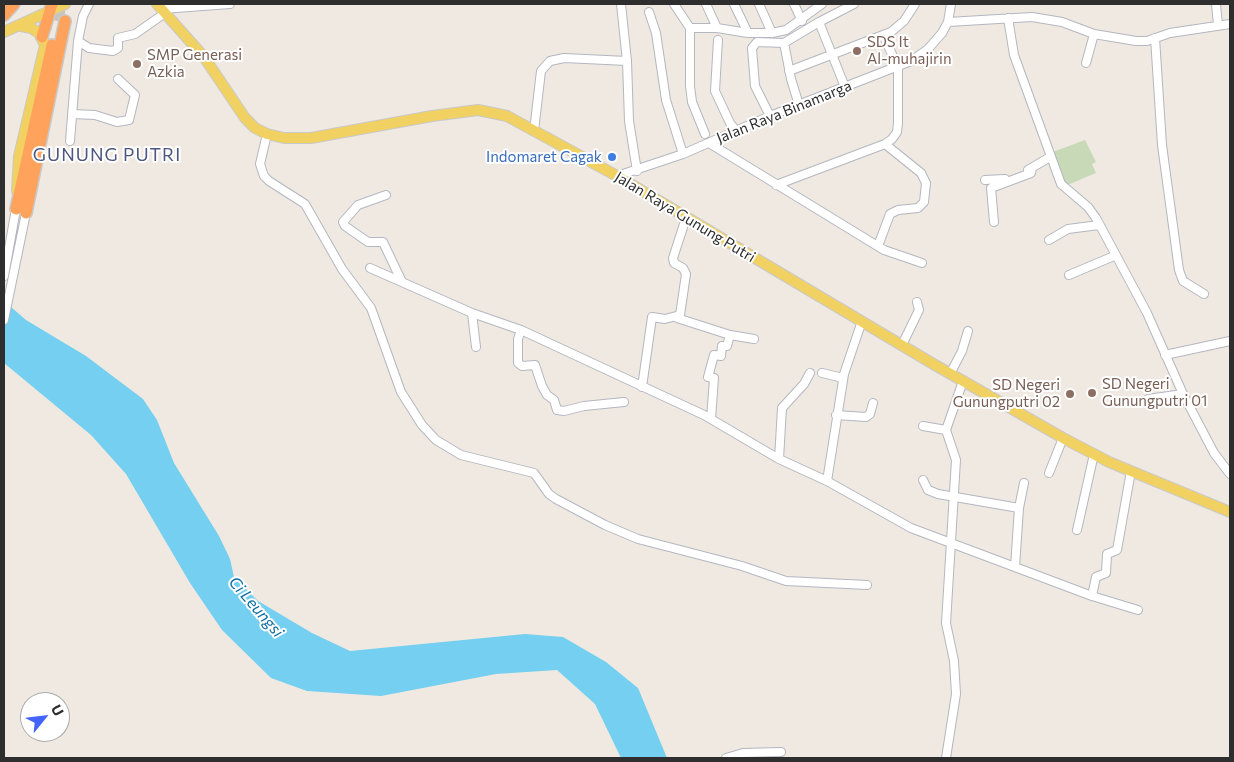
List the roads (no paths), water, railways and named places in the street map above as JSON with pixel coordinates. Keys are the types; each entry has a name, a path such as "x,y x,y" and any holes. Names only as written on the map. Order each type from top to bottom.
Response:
{"highway":[{"path":"4,15 14,4"},
{"path":"42,37 51,6"},
{"path":"21,211 61,21"}],"main road":[{"path":"4,28 51,6 64,4"},
{"path":"4,32 21,26 51,6"},
{"name":"Jalan Raya Gunung Putri","path":"161,9 204,57 245,118 255,128 267,134 284,138 311,138 478,110 498,112 617,176 950,374 1063,438 1131,471 1230,512"},
{"path":"21,26 31,28 42,37 44,45 19,156 21,211"}],"street":[{"path":"70,141 78,41 83,16 89,4"},
{"path":"78,41 89,48 113,51 118,48 118,38 135,34 161,9 230,4"},
{"path":"621,4 627,61 630,121 637,171"},
{"path":"674,4 690,28 692,102 705,134"},
{"path":"706,4 717,28"},
{"path":"734,4 748,33"},
{"path":"759,4 772,33"},
{"path":"794,4 802,21"},
{"path":"690,28 717,28 748,33 772,33 786,30 802,21 821,4"},
{"path":"770,116 754,86 752,48 757,42 784,43 854,4"},
{"path":"789,71 883,34 904,21 915,4"},
{"path":"951,4 948,22 1008,18 1046,19 1094,34 1136,41 1170,33 1230,24"},
{"path":"1216,4 1218,25"},
{"path":"650,12 656,32 666,100 683,154"},
{"path":"1008,18 1014,55 1061,184 1088,207 1099,225 1114,256 1147,313 1182,394 1214,453 1230,474"},
{"path":"819,22 844,87"},
{"name":"Jalan Raya Binamarga","path":"617,176 637,171 683,154 770,116 898,67 928,49 942,33 948,22"},
{"path":"776,186 885,144 897,132 898,67 883,34"},
{"path":"1086,63 1094,34"},
{"path":"1155,38 1162,145 1179,270 1183,281 1204,294"},
{"path":"718,40 715,91 736,132"},
{"path":"784,43 789,71 799,105"},
{"path":"534,131 541,71 550,61 564,58 627,61"},
{"path":"72,114 95,115 117,122 128,120 136,98 133,91 118,79"},
{"path":"267,134 260,164 264,176 305,204 342,270 371,308 401,392 422,425 436,440 462,455 534,473 549,494 556,499 605,525 638,539 742,566 786,581 867,585"},
{"path":"709,143 776,186 890,254 922,263"},
{"path":"878,246 890,214 898,210 918,208 924,202 926,183 921,173 885,144"},
{"path":"985,180 1004,179 1032,168 1050,158"},
{"path":"994,222 991,188 1031,173 1032,168"},
{"path":"386,195 358,205 343,222 345,226 368,242 383,242 402,282"},
{"path":"4,276 21,211"},
{"path":"4,320 17,261 21,211"},
{"path":"677,318 680,315 686,274 683,268 674,263 673,258 686,218"},
{"path":"1049,240 1068,229 1099,225"},
{"path":"1069,275 1114,256"},
{"path":"370,268 472,313 520,330 711,419 779,458 827,481 903,524 1092,596 1138,610"},
{"path":"902,345 920,310 917,302"},
{"path":"472,313 476,347"},
{"path":"642,387 652,317 677,318 730,335 754,339"},
{"path":"827,481 843,378 862,321"},
{"path":"520,330 518,363 522,366 535,365 542,386 547,395 554,400 557,410 564,411 584,406 624,402"},
{"path":"950,374 962,351 968,331"},
{"path":"711,419 711,394 714,378 708,377 711,362 714,355 721,356 722,346 727,346 730,335"},
{"path":"1165,355 1230,341"},
{"path":"822,372 843,378"},
{"path":"779,458 782,408 804,384 810,373"},
{"path":"946,758 956,694 954,661 946,623 956,460 946,430 963,381"},
{"path":"1148,399 1182,394"},
{"path":"836,415 866,417 870,414 873,403"},
{"path":"923,426 946,430"},
{"path":"1049,473 1063,438"},
{"path":"1077,530 1094,454"},
{"path":"1092,596 1096,577 1106,573 1107,554 1117,550 1131,471"},
{"path":"923,480 930,491 1019,508"},
{"path":"1014,567 1019,508 1024,483"},
{"path":"726,758 743,753 781,752"}],"water":[{"name":"Ci Leungsi","path":"4,301 26,320 86,356 143,399 157,420 174,463 219,536 230,559 234,577 258,601 312,633 350,651 525,634 563,637 606,662 638,688 667,758 621,758 595,704 557,670 496,674 381,696 307,691 271,678 222,630 190,583 126,474 91,435 4,363"}],"tunnel":[{"path":"58,21 61,4"}],"place":[{"name":"SDS It Al-muhajirin","path":"857,51"},
{"name":"SMP Generasi Azkia","path":"137,64"},
{"name":"Indomaret Cagak","path":"612,157"},
{"name":"SD Negeri Gunungputri 01","path":"1092,393"},
{"name":"SD Negeri Gunungputri 02","path":"1070,394"}],"district":[{"name":"GUNUNG PUTRI","path":"107,155"}]}
